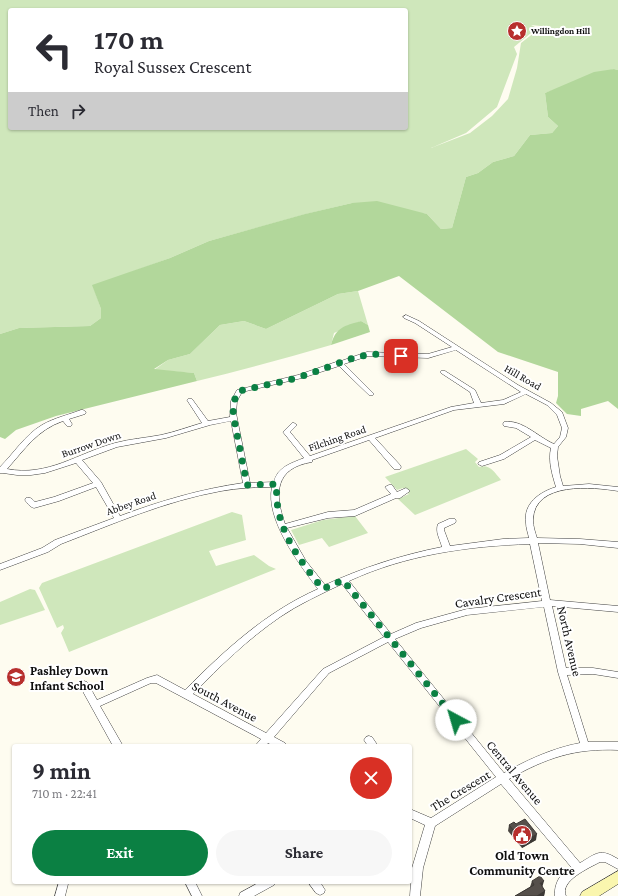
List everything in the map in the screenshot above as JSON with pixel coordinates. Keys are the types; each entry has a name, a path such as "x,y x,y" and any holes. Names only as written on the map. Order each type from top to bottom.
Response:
{"street":[{"name":"Hill Road","path":"406,317 417,322 526,392 549,404 560,414 565,428 563,437 555,447 553,456 556,476 560,488"},
{"path":"247,485 233,408 239,391 300,377 356,356 378,353 414,357 428,356 456,348"},
{"path":"339,362 371,394"},
{"path":"443,372 473,391 478,404"},
{"name":"Filching Road","path":"323,589 298,557 282,527 276,506 277,484 281,472 289,466 453,408 504,402 526,392"},
{"path":"190,400 206,424"},
{"path":"1,470 37,430 51,422 67,421 82,412"},
{"name":"Burrow Down","path":"1,470 17,473 41,472 121,444 165,436 206,424 234,419"},
{"path":"506,424 516,425 555,447"},
{"path":"294,425 286,432 309,460"},
{"path":"482,464 493,464 535,437"},
{"path":"371,438 397,467"},
{"path":"77,460 98,484 118,519"},
{"path":"31,505 56,499 98,484"},
{"name":"Abbey Road","path":"0,567 118,519 174,500 247,485 277,484"},
{"path":"389,487 397,496"},
{"name":"North Avenue","path":"585,746 562,672 548,603 528,521 531,509 538,497 550,490 578,487 618,489"},
{"path":"282,527 328,516 355,513 406,491"},
{"path":"447,549 440,530 441,526 452,520"},
{"path":"186,695 223,657 272,618 323,589 397,560 447,549 494,542 533,540 618,545"},
{"name":"Central Avenue","path":"343,580 503,779 579,869"},
{"name":"Cavalry Crescent","path":"262,744 326,671 389,638 420,625 467,612 548,603 618,609"},
{"path":"562,672 593,671 618,675"},
{"name":"South Avenue","path":"96,704 150,680 157,679 278,744"},
{"path":"84,684 117,744"},
{"name":"The Crescent","path":"416,896 414,882 422,847 431,823 503,779 553,754 585,746 618,746"},
{"path":"412,814 431,823"},
{"path":"561,896 559,894 561,885 566,877 599,857 606,857 618,864"},
{"path":"587,896 618,877"},
{"path":"60,896 63,884"},
{"path":"191,884 197,896"},
{"path":"244,896 266,884"}],"green space":[{"path":"0,0 618,0 618,70 614,69 545,93 548,117 558,126 552,133 530,135 514,156 493,162 478,173 466,177 452,228 441,229 427,214 352,203 209,241 170,258 93,286 101,309 101,318 90,326 19,328 0,334","holes":["531,25 550,27 539,29 521,43 517,68 508,99 492,116 470,133 431,148 466,133 497,107 517,54 514,47 537,28"]},
{"path":"614,69 618,70 618,409 608,401 581,409 581,416 567,414 556,403 558,396 558,372 498,352 399,276 358,291 338,294 266,329 244,321 220,325 190,354 168,360 154,369 194,373 197,381 56,416 16,430 5,439 0,437 0,334 19,328 90,326 101,318 101,309 92,285 170,258 209,241 305,214 352,203 377,201 427,214 441,229 452,228 466,177 478,173 493,162 514,156 530,135 552,133 558,126 548,117 545,93 594,72"},
{"path":"358,291 368,325 361,321 334,333 331,345 197,381 194,373 154,370 168,360 190,354 220,325 244,321 266,329 338,294"},
{"path":"361,321 368,325 370,332 331,345 335,334 338,331 350,324"},
{"path":"466,449 478,459 475,462 479,467 483,466 489,468 501,480 415,515 398,499 409,494 403,488 397,490 385,477"},
{"path":"232,512 242,515 246,540 209,551 216,566 254,555 269,566 276,569 69,652 61,633 64,628 63,625 57,628 39,588 42,583"},
{"path":"355,516 368,533 329,547 322,538 299,545 291,530 323,520"},
{"path":"30,589 35,590 45,610 0,625 0,602"}],"building":[{"path":"525,819 537,834 523,842 509,825 514,822 516,824"},
{"path":"540,876 544,881 540,883 545,891 537,896 515,896 534,885 532,881"}],"place":[{"name":"Willingdon Hill","path":"517,31"},
{"name":"Pashley Down Infant School","path":"16,677"},
{"name":"Old Town Community Centre","path":"522,835"}],"route":[{"path":"401,356 378,353 356,356 300,377 239,391 234,401 233,414 247,485 277,484 276,506 282,527 298,557 323,589 343,580 456,720"}]}
